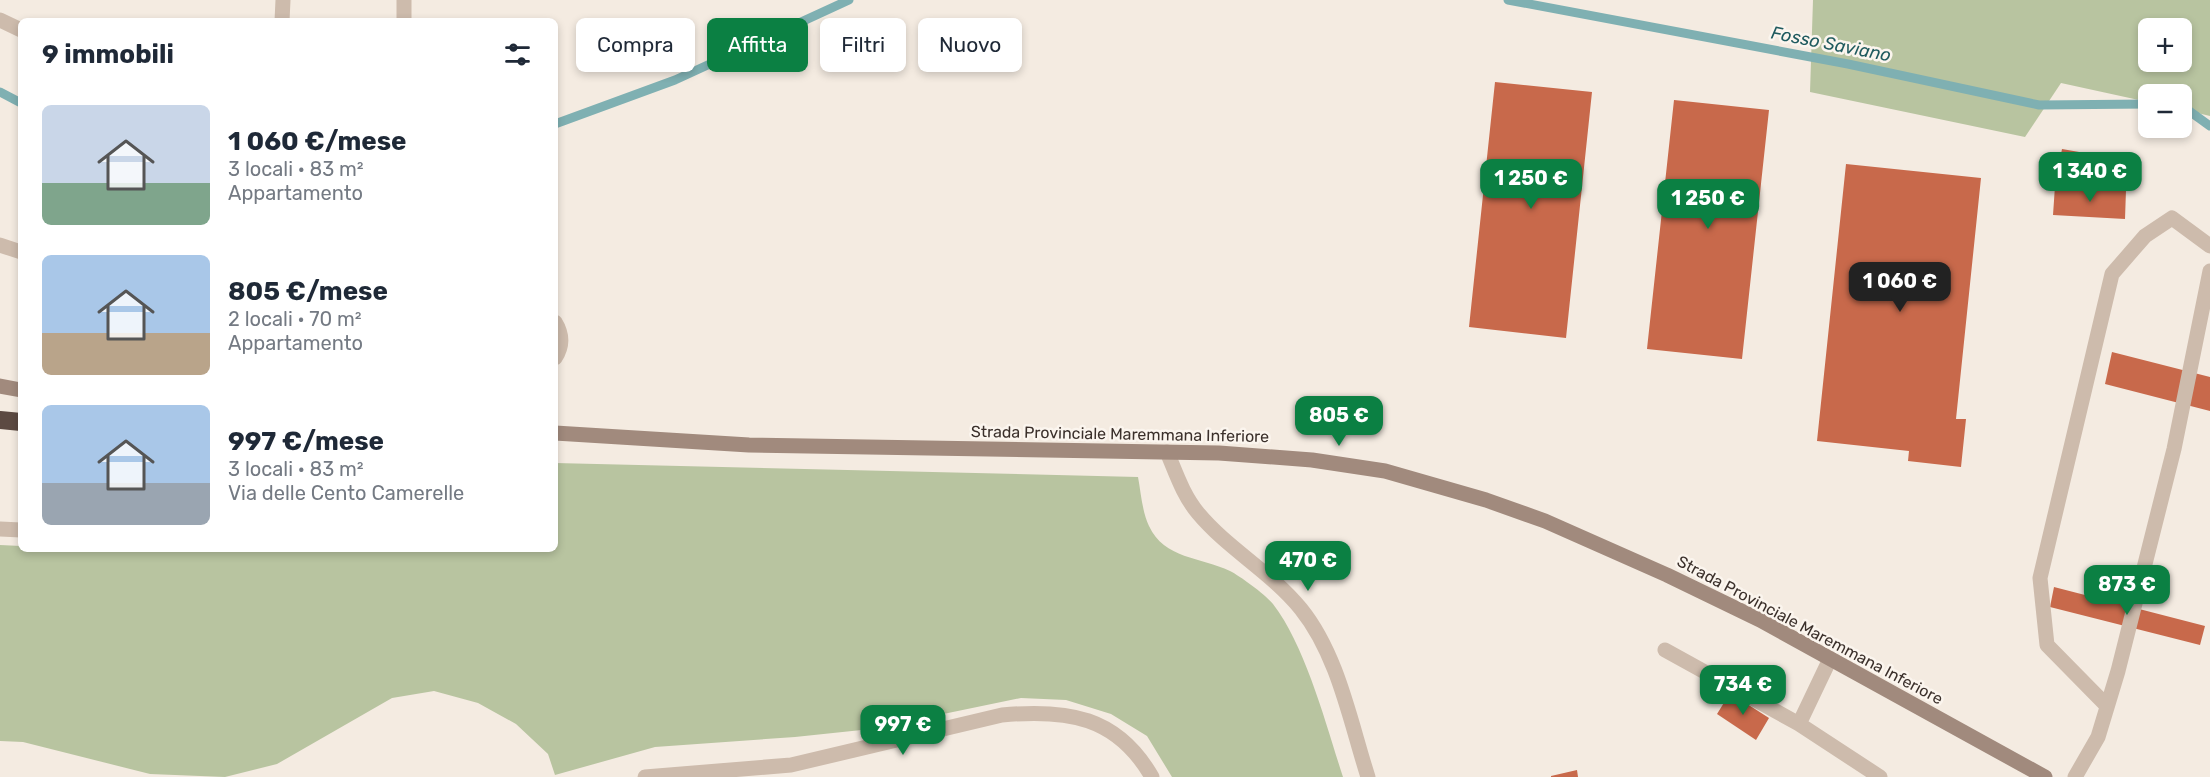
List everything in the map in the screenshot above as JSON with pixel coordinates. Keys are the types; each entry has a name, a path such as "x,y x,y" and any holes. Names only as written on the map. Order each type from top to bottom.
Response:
{"highway":[{"path":"0,420 18,422"}],"main road":[{"path":"0,386 18,389"},
{"name":"Strada Provinciale Maremmana Inferiore","path":"558,433 749,445 1269,455 1352,465 1419,479 1486,500 1584,537 1657,570 1760,620 2045,777"}],"street":[{"path":"282,18 283,0"},
{"path":"404,18 405,0"},
{"path":"0,20 18,29"},
{"path":"2107,706 2047,645 2040,578 2112,274 2145,236 2172,218 2210,246"},
{"path":"0,245 18,251"},
{"path":"2075,777 2098,737 2118,671 2174,448 2210,271"},
{"path":"558,329 562,338 558,353"},
{"path":"1167,452 1180,483 1197,511 1211,528 1279,584 1311,623 1334,670 1368,777"},
{"path":"0,529 18,530"},
{"path":"1665,650 1799,724 1880,777"},
{"path":"1799,724 1830,659"},
{"path":"645,777 791,765 1002,716 1036,712 1066,714 1104,727 1133,749 1152,777"}],"green space":[{"path":"1813,0 2210,0 2210,116 2192,112 2192,84 2138,84 2138,100 2061,83 2025,137 1810,92"},
{"path":"558,463 1138,477 1143,508 1149,526 1164,545 1184,556 1230,571 1253,586 1273,604 1285,622 1305,664 1343,777 1172,777 1147,736 1111,714 1066,700 1021,698 871,729 655,747 555,775 548,754 516,724 478,703 434,691 392,698 277,764 225,777 150,774 23,742 0,741 0,545 18,546 18,552 558,552"}],"building":[{"path":"1495,82 1592,92 1566,338 1469,327"},
{"path":"1674,100 1769,110 1742,359 1647,349"},
{"path":"2062,149 2102,156 2099,171 2059,164"},
{"path":"1846,164 1981,178 1956,419 1966,419 1961,467 1908,461 1909,451 1817,441"},
{"path":"2055,186 2126,190 2125,219 2053,215"},
{"path":"2112,352 2210,377 2210,411 2105,384"},
{"path":"2054,587 2205,626 2200,645 2050,607"},
{"path":"1730,693 1769,718 1756,740 1717,714"},
{"path":"1577,770 1578,777 1551,777 1551,776"}],"waterway":[{"name":"Fosso Saviano","path":"558,123 675,80 849,0"},
{"name":"Fosso Saviano","path":"1508,0 1848,64 2039,105 2138,104"},
{"name":"Fosso Saviano","path":"0,92 18,101"},
{"name":"Fosso Saviano","path":"2192,113 2210,126"}]}
